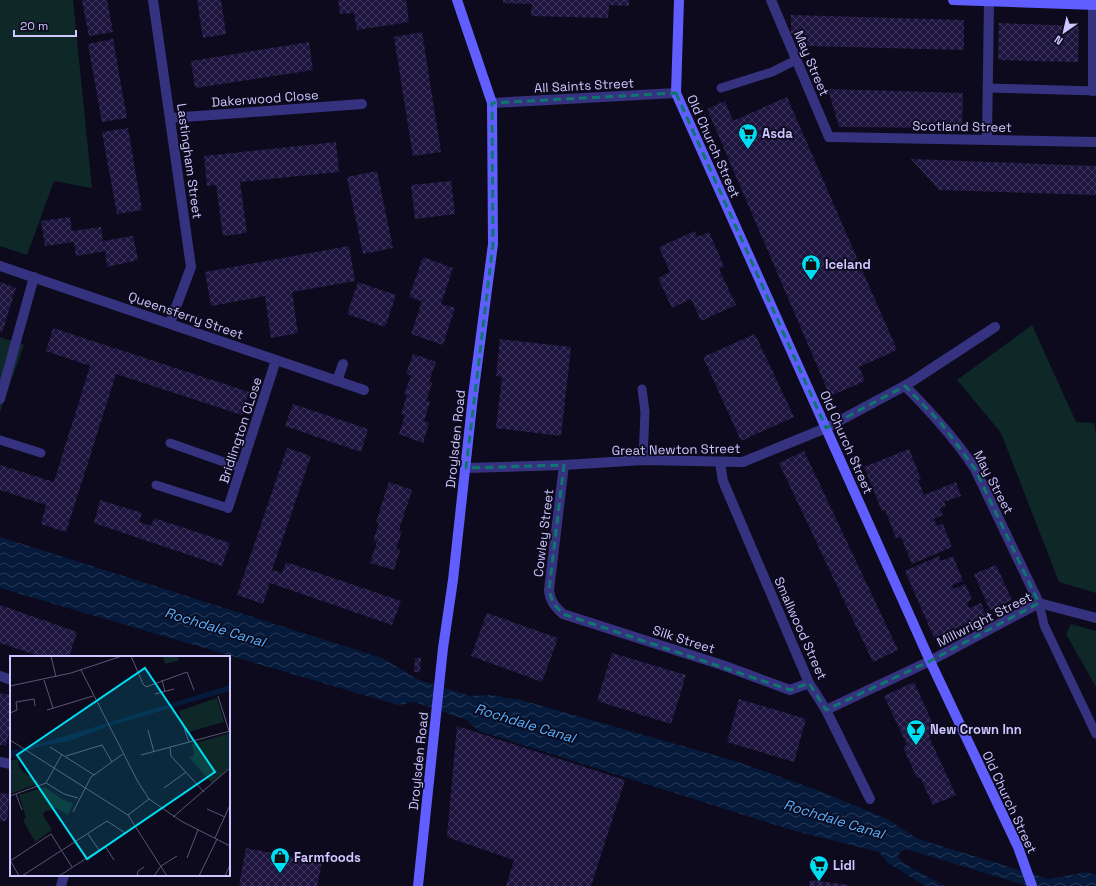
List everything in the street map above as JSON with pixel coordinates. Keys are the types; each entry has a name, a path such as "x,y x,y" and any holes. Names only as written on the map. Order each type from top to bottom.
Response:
{"street":[{"name":"Lastingham Street","path":"153,0 191,267 170,323"},
{"name":"Droylsden Road","path":"418,886 441,668 466,468 473,396 493,244 492,103 457,0"},
{"name":"Old Church Street","path":"679,0 676,93 930,661 1018,847 1032,886"},
{"name":"May Street","path":"771,0 828,137"},
{"path":"953,0 1094,5 1095,91"},
{"path":"987,139 989,1"},
{"name":"All Saints Street","path":"492,103 676,93"},
{"name":"Dakerwood Close","path":"171,118 362,104"},
{"name":"Scotland Street","path":"828,137 1096,142"},
{"name":"Queensferry Street","path":"0,266 364,390"},
{"path":"0,399 34,277"},
{"name":"Great Newton Street","path":"466,468 564,465 642,460 720,463 743,462 826,428 905,386 995,327"},
{"name":"Bridlington CLose","path":"228,508 276,360"},
{"path":"337,381 343,364"},
{"name":"May Street","path":"905,386 941,423 962,449 975,469 1039,603"},
{"name":"Smallwood Street","path":"720,463 723,481 809,683 826,710 870,799"},
{"name":"Cowley Street","path":"553,603 549,590 564,465"},
{"name":"Silk Street","path":"553,603 563,614 722,665 790,690 809,683"},
{"name":"Millwright Street","path":"826,710 930,661 1039,603 1096,618"},
{"path":"0,676 10,680"},
{"path":"0,762 10,764"},
{"path":"61,886 64,876"}],"lane":[{"path":"721,88 772,72 796,60"},
{"path":"987,88 1095,91"},
{"path":"642,389 645,412 642,460"},
{"path":"0,440 42,453"},
{"path":"170,443 240,468"},
{"path":"156,485 228,508"},
{"path":"1039,603 1044,625 1096,734"}],"highlighted area":[{"path":"676,93 826,428 905,386 941,423 975,469 1039,603 930,661 826,710 809,683 790,690 563,614 553,603 549,590 564,465 466,468 493,244 492,103"}],"green space":[{"path":"0,0 73,0 92,188 54,181 27,255 0,246"},
{"path":"1032,325 1076,422 1094,423 1096,435 1096,593 1059,582 1001,433 957,380"},
{"path":"0,337 24,345 0,412"},
{"path":"1071,624 1096,631 1096,687 1066,634"}],"water":[{"name":"Rochdale Canal","path":"0,537 382,658 419,680 471,696 491,695 521,700 735,761 817,790 887,819 918,839 1049,879 1086,872 1096,875 1096,886 1028,886 906,849 899,853 898,858 913,869 945,886 925,886 888,863 879,852 795,831 479,731 467,720 415,702 398,705 0,588"}],"building":[{"path":"82,0 107,0 113,32 89,36"},
{"path":"197,0 221,0 226,34 203,38"},
{"path":"338,0 406,0 409,22 357,30 354,13 340,14"},
{"path":"503,0 629,0 629,6 609,5 608,18 531,16 532,4 503,3"},
{"path":"791,15 964,20 964,50 807,46 807,35 791,34"},
{"path":"999,23 1079,26 1078,62 998,60"},
{"path":"422,32 441,152 413,156 394,37"},
{"path":"113,39 127,118 102,122 88,44"},
{"path":"309,42 313,70 195,88 191,61"},
{"path":"828,89 963,93 962,128 839,127"},
{"path":"787,97 897,350 859,367 865,381 830,396 707,109 725,101 733,121"},
{"path":"128,128 142,210 117,214 102,132"},
{"path":"336,142 339,172 240,182 247,233 223,236 216,185 207,186 204,156"},
{"path":"911,159 1096,166 1096,195 939,190"},
{"path":"377,171 393,248 363,254 347,177"},
{"path":"451,181 455,214 415,219 411,185"},
{"path":"70,217 72,231 101,227 103,241 133,236 138,260 107,267 105,251 76,256 74,242 45,246 41,221"},
{"path":"695,231 697,237 709,232 724,266 719,269 736,305 701,321 691,299 672,308 658,278 670,272 659,247"},
{"path":"349,246 355,281 292,292 298,333 271,338 265,296 211,306 205,272"},
{"path":"423,257 453,268 441,304 455,308 443,345 411,334 422,301 409,297"},
{"path":"0,282 16,288 2,333 0,332"},
{"path":"358,282 396,295 385,327 347,314"},
{"path":"53,328 249,392 242,415 116,374 66,532 41,524 46,505 0,490 0,465 54,482 90,366 46,351"},
{"path":"755,334 794,417 741,441 703,357"},
{"path":"500,339 571,347 561,436 496,428 502,377 496,376"},
{"path":"413,354 436,362 429,382 432,383 426,401 430,402 424,421 429,423 423,443 399,434 405,415 401,414 407,395 404,394 411,376 406,374"},
{"path":"293,404 368,429 361,452 285,426"},
{"path":"287,448 311,456 272,570 282,573 286,562 401,601 392,625 270,583 263,604 237,595"},
{"path":"909,449 921,479 918,480 924,495 956,482 961,496 944,502 946,506 940,508 943,515 934,519 937,526 943,524 952,547 912,564 901,537 896,538 885,510 882,511 864,467"},
{"path":"804,451 898,650 873,662 779,463"},
{"path":"389,482 412,490 399,530 402,531 396,549 400,550 394,570 370,563 377,542 373,541 379,523 376,522"},
{"path":"100,500 142,513 139,522 151,526 154,518 230,543 222,566 94,523"},
{"path":"939,556 941,561 953,556 963,581 952,585 954,589 965,584 972,599 965,604 967,603 969,608 981,603 986,615 934,638 905,571"},
{"path":"996,565 1012,600 990,610 974,574"},
{"path":"0,605 77,632 69,656 39,656 0,643"},
{"path":"487,613 558,638 542,682 471,656"},
{"path":"612,653 686,675 671,724 597,701"},
{"path":"415,658 421,658 420,672 414,672"},
{"path":"914,682 937,733 929,737 956,795 933,805 920,777 917,778 903,747 907,745 884,696"},
{"path":"0,693 10,695 10,728 6,746 0,745"},
{"path":"739,699 806,719 794,762 727,742"},
{"path":"457,726 625,780 591,886 506,886 514,860 447,837"},
{"path":"0,793 9,794 7,821 0,821"},
{"name":"Farmfoods","path":"246,848 322,863 317,886 239,886"},
{"name":"Lidl","path":"810,880 849,885 849,886 809,886"}],"place":[{"name":"Asda","path":"748,150"},
{"name":"Iceland","path":"811,281"},
{"name":"New Crown Inn","path":"916,746"},
{"name":"Farmfoods","path":"280,874"},
{"name":"Lidl","path":"819,882"}]}
